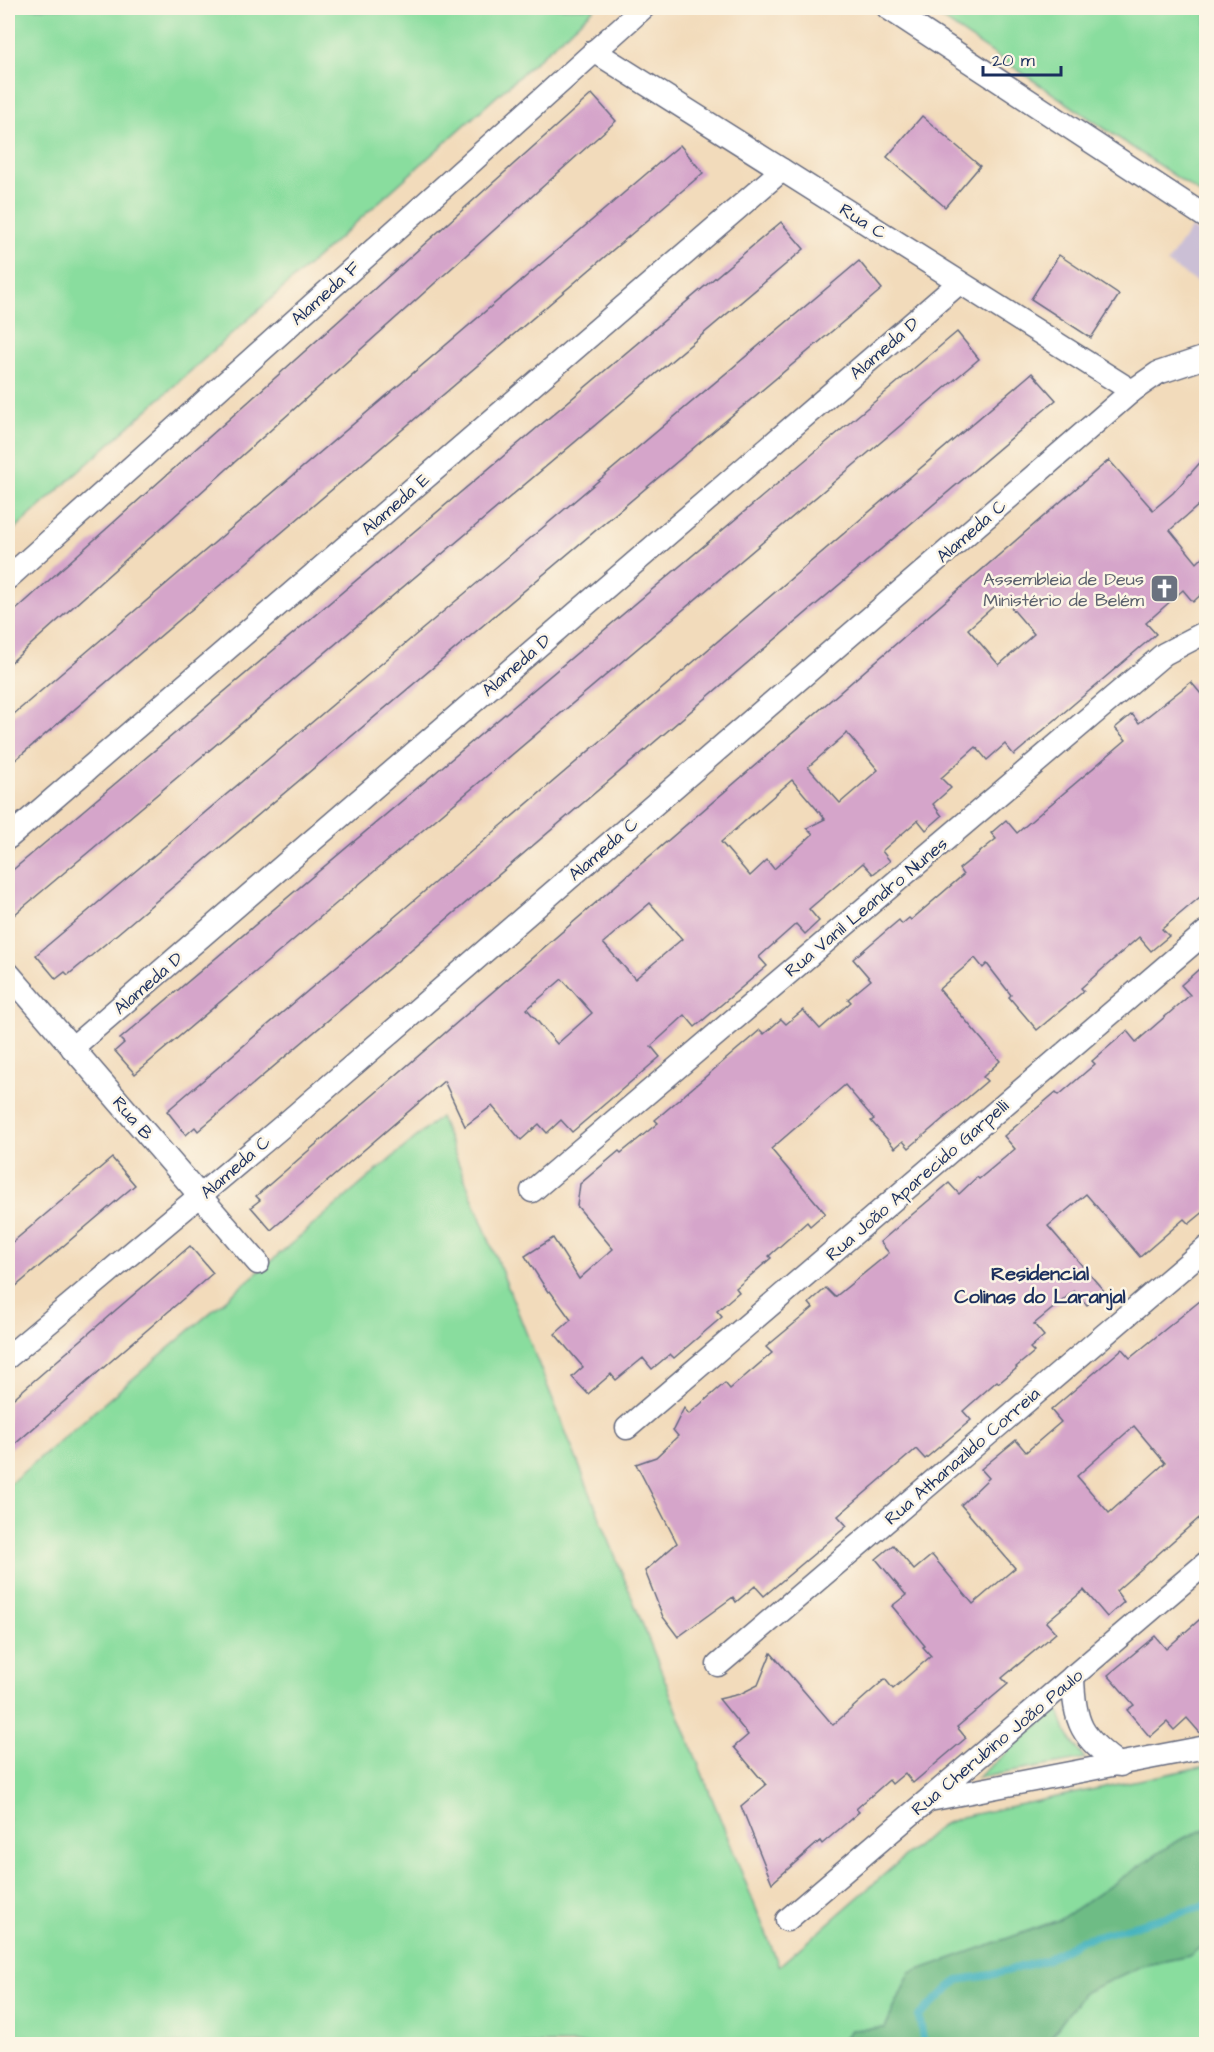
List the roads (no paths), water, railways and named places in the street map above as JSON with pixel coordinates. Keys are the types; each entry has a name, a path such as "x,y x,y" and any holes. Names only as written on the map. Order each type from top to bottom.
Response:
{"street":[{"name":"Alameda F","path":"8,578 643,8"},
{"path":"888,8 1206,217"},
{"name":"Rua C","path":"594,51 1132,392"},
{"name":"Alameda E","path":"8,838 782,170"},
{"name":"Alameda D","path":"72,1048 959,283"},
{"name":"Alameda C","path":"8,1357 201,1197 1132,392 1158,373 1206,357"},
{"name":"Rua Vanil Leandro Nunes","path":"532,1191 1164,654 1206,632"},
{"name":"Rua João Aparecido Garpelli","path":"627,1428 1206,932"},
{"name":"Rua B","path":"8,973 258,1263"},
{"name":"Rua Athanazildo Correia","path":"718,1665 1206,1248"},
{"name":"Rua Cherubino João Paulo","path":"788,1920 1206,1563"},
{"path":"1073,1676 1077,1720 1086,1737 1120,1764"},
{"path":"928,1800 1206,1747"}],"waterway":[{"path":"924,2044 919,2016 958,1980 991,1975 1046,1960 1081,1940 1206,1904"}],"place":[{"name":"Assembleia de Deus Ministério de Belém","path":"1165,589"}],"district":[{"name":"Residencial Colinas do Laranjal","path":"1040,1284"}]}
